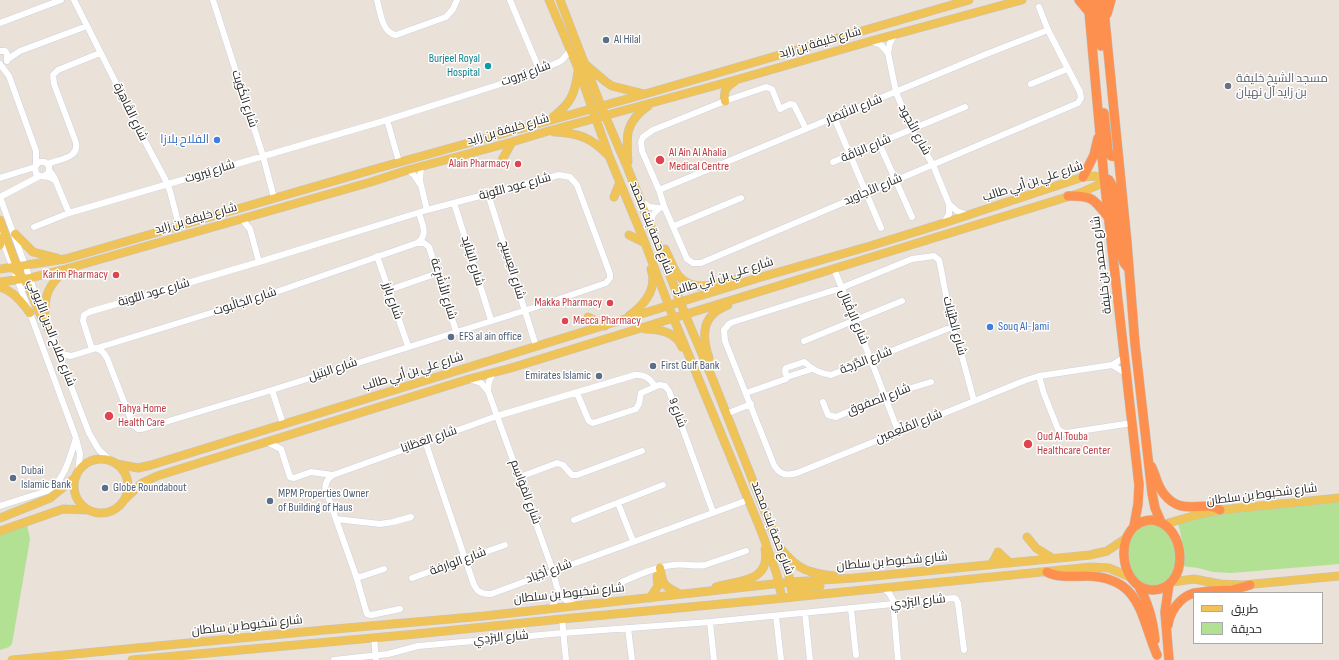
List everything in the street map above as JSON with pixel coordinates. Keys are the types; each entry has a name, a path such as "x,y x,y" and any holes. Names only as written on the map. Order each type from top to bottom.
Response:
{"highway":[{"path":"1079,0 1089,14"},
{"name":"شارع محمد بن خليفة","path":"1088,0 1104,178 1139,485 1138,504 1134,526"},
{"path":"1096,0 1101,44 1105,60 1109,65"},
{"name":"شارع محمد بن خليفة","path":"1103,0 1135,344 1148,462 1153,501 1163,523"},
{"path":"1105,23 1111,0"},
{"path":"1096,90 1103,106 1108,151 1112,156 1118,159 1112,172 1104,178 1109,180 1112,185 1122,259 1129,269"},
{"path":"1083,177 1094,155 1100,131"},
{"path":"1068,196 1082,196 1091,199 1100,205 1109,217"},
{"path":"1148,462 1155,473 1161,490 1170,500 1178,505 1186,507 1210,506 1220,510"},
{"path":"1153,520 1163,523 1174,534 1177,541 1180,553 1180,563 1178,573 1170,583 1162,588 1152,590 1138,585 1130,578 1125,559 1125,539 1134,526 1145,521 1153,520"},
{"path":"1047,572 1056,575 1100,577 1117,583 1126,589 1133,595 1140,608 1157,657"},
{"path":"1169,660 1165,612 1170,583"},
{"path":"1138,585 1148,604 1152,617 1157,657"},
{"path":"1202,592 1232,590 1250,585"},
{"path":"1167,636 1169,621 1172,613 1179,602 1193,594"}],"main road":[{"name":"شارع حصة بنت محمد","path":"549,0 570,51 581,66 601,106 628,169 779,547 791,582 793,597"},
{"name":"شارع حصة بنت محمد","path":"560,0 581,66 592,108 609,156 645,243 673,317 762,532 780,584 782,598"},
{"name":"شارع خليفة بن زايد","path":"0,282 21,273 65,259 274,198 645,94 969,0"},
{"name":"شارع خليفة بن زايد","path":"0,269 21,273 66,269 421,166 653,102 739,80 871,41 1022,0"},
{"path":"550,120 570,102 575,91 581,66 612,86 645,94"},
{"path":"724,102 724,94 726,89 739,80"},
{"path":"702,89 717,93 724,102"},
{"path":"628,169 626,140 631,123 639,113 653,102"},
{"path":"545,132 574,134 586,137 609,156"},
{"path":"502,160 512,142"},
{"name":"شارع علي بن أبي طالب","path":"114,463 127,467 146,467 758,278 870,246 1083,177 1099,176 1104,178 1098,186 1068,196 834,269 493,373 468,379 149,479 125,498"},
{"path":"614,197 620,182"},
{"path":"0,220 40,316 48,328"},
{"path":"15,234 33,252 65,259"},
{"path":"624,320 640,308 649,296 653,275 646,256 645,243 629,235"},
{"path":"654,235 665,248 676,273 688,283 695,286 711,286 742,278 758,278"},
{"path":"0,276 21,273 68,261 79,255"},
{"path":"45,318 44,306 47,293 52,282 66,269"},
{"path":"0,287 19,298 30,313"},
{"path":"713,380 713,372 704,339 707,324 711,316 723,307 748,298 760,291"},
{"path":"588,317 605,326"},
{"path":"599,340 644,329 654,329 665,332 680,342 689,364 696,372"},
{"path":"0,518 50,498 77,475 87,464 93,461 99,460 114,463 122,469 127,480 128,486 125,498 117,508 106,513 88,510 63,509 0,531"},
{"path":"77,475 74,488 77,498 88,510"},
{"name":"شارع شخبوط بن سلطان","path":"1163,523 1220,510 1339,498"},
{"path":"708,592 723,585 748,580 763,569 766,561 762,532"},
{"path":"1027,537 1036,548 1052,558"},
{"name":"شارع شخبوط بن سلطان","path":"12,660 484,616 791,582 854,578 1098,554 1107,551 1125,539"},
{"path":"779,547 794,563 807,571 854,578"},
{"path":"989,565 993,562 998,552 1010,563"},
{"name":"شارع شخبوط بن سلطان","path":"132,660 374,638 1100,567 1113,570 1130,578"},
{"path":"658,568 664,584 680,594"},
{"path":"650,598 658,586 658,568"},
{"path":"806,596 798,593 796,591 797,588 868,581 885,575"},
{"path":"1170,583 1194,579 1229,585 1250,585 1339,576"}],"street":[{"path":"0,23 61,0"},
{"name":"شارع القَاهِرَة","path":"74,0 168,185 179,226"},
{"name":"شارع الكُوَيت","path":"213,0 263,156 274,198"},
{"path":"377,0 387,30 396,36 446,17 453,9 457,0"},
{"path":"510,0 539,69"},
{"name":"شارع الأجاويد","path":"806,129 794,105 790,104 780,109 773,91 768,87 724,102 653,130 643,137 641,142 642,151 659,190 662,207 674,226 687,259 693,263 701,263 1078,103 1081,98 1080,92 1048,30 1039,7"},
{"path":"5,56 87,26"},
{"name":"شارع الانْتِصَار","path":"659,190 984,55 1048,30"},
{"path":"888,53 890,43 896,34"},
{"path":"871,41 881,45 888,53"},
{"name":"شارع بَيروت","path":"34,227 69,213 386,120 526,76 539,69 559,62 570,51"},
{"path":"48,166 74,152 77,144 54,84 53,75 58,70 100,53"},
{"name":"شارع النُجود","path":"888,53 896,92 912,129 933,165 949,204"},
{"path":"5,56 4,63 0,64 8,74"},
{"path":"5,56 8,74 36,151 48,166 56,181 69,213"},
{"path":"1031,84 1067,69"},
{"name":"شارع البَاقَة","path":"833,162 965,107"},
{"path":"834,118 881,228"},
{"path":"386,120 398,162"},
{"path":"879,143 912,217"},
{"path":"36,151 36,174 56,181"},
{"path":"0,178 41,162 48,166"},
{"path":"0,197 48,174 48,166"},
{"path":"420,185 421,166"},
{"path":"408,170 414,175 420,185 427,210"},
{"name":"شارع عود التُّوبَة","path":"94,349 83,318 86,313 259,262 427,210 558,175 570,177 577,185 610,274"},
{"name":"شارع العِسِيج","path":"488,194 536,346"},
{"name":"شارع صلاح الدين الأيوبي","path":"0,197 15,234 21,273 30,313 76,438 80,454 77,475"},
{"path":"674,226 741,198"},
{"path":"641,201 649,207 662,207"},
{"name":"شارع البَنَايِد","path":"454,203 491,320"},
{"path":"949,204 957,211 968,215"},
{"path":"944,223 949,214 949,204"},
{"path":"650,224 653,215 662,207"},
{"path":"417,243 422,239 424,234 418,213"},
{"path":"255,215 251,222 250,228 259,262"},
{"path":"241,218 250,228"},
{"name":"شارع صلاح الدين الأيوبي","path":"0,239 21,273 45,318 89,433 99,450 114,463"},
{"name":"شارع الجَالْبوت","path":"71,356 250,302 417,243"},
{"name":"شارع الأَشْرِعَة","path":"417,243 424,243 429,246 456,331"},
{"name":"شارع بارز","path":"377,256 408,346"},
{"name":"شارع المُنْعِمِين","path":"930,256 912,259 841,288 733,322 726,327 724,334 725,341 778,472 785,475 797,472 1039,376 1112,365 1125,357"},
{"name":"شارع الطَيْبَات","path":"930,256 937,258 940,264 952,327 959,345 974,401"},
{"name":"شارع الإِقْبَال","path":"834,269 898,431"},
{"path":"389,290 438,273"},
{"name":"شارع البتيل","path":"94,349 103,352 107,358 129,417 138,429 272,390 524,310 606,283 610,278 610,274"},
{"path":"804,341 902,301"},
{"name":"شارع الدَّرَجَة","path":"746,393 786,379 786,368 804,362 812,369 825,374 831,374 871,360 952,327"},
{"path":"58,352 71,356 64,368"},
{"path":"1112,365 1127,374"},
{"path":"488,391 489,382 493,373"},
{"name":"شارع العَطَايَا","path":"333,475 497,416 639,374 643,374 655,386"},
{"path":"1039,376 1047,403 1058,429 1062,432 1072,432 1132,423"},
{"path":"468,379 481,383 488,391"},
{"name":"شارع الصفوق","path":"823,402 828,415 836,417 885,396 931,382"},
{"name":"شارع 9","path":"577,393 589,421 593,423 636,409 639,404 641,393 655,386 663,385 669,391 713,512"},
{"path":"272,390 283,424"},
{"name":"شارع المَوَاسِم","path":"488,391 553,571 558,593"},
{"path":"726,414 750,404"},
{"path":"0,506 47,491 53,487 59,480 69,461 76,438"},
{"name":"شارع أجْيَاد","path":"425,441 465,559 477,590 483,594 491,594 748,500"},
{"path":"267,442 281,449 290,477 294,478 311,472 333,475"},
{"path":"520,477 557,463 563,465 572,475 577,475 642,451"},
{"path":"333,475 327,480 325,488 356,576 367,614 371,615 400,609"},
{"path":"574,520 663,485"},
{"path":"618,503 633,541"},
{"path":"336,520 380,524 411,517"},
{"name":"شارع الوارفة","path":"412,578 505,545"},
{"path":"622,582 658,568 678,564 699,566 746,551"},
{"path":"356,576 360,577 384,569"},
{"path":"893,602 899,586"},
{"path":"883,588 889,593 893,602 898,660"},
{"path":"551,608 558,593 567,601 577,606"},
{"name":"شارع البَرْدِي","path":"334,660 376,658 418,646 776,616 851,609 893,602 952,599 956,599 958,603 964,650"},
{"path":"851,609 856,655"},
{"path":"805,613 810,660"},
{"path":"776,616 781,660"},
{"path":"562,619 566,660"},
{"path":"710,622 714,660"},
{"path":"628,628 632,660"},
{"path":"374,638 376,658"}],"green space":[{"path":"1339,500 1339,564 1231,573 1213,572 1182,566 1182,544 1177,522 1193,516"},
{"path":"1159,524 1172,538 1176,555 1174,572 1166,583 1151,586 1144,584 1134,576 1129,563 1128,546 1135,528 1140,525"},
{"path":"27,525 30,539 12,644 9,647 0,650 0,535"}],"place":[{"name":"Al Hilal","path":"606,40"},
{"name":"Burjeel Royal Hospital","path":"488,66"},
{"name":"مسجد الشيخ خليفة بن زايد آل نهيان","path":"1228,86"},
{"name":"الفلاح بلازا","path":"217,140"},
{"name":"Al Ain Al Ahalia Medical Centre","path":"660,160"},
{"name":"Alain Pharmacy","path":"518,164"},
{"name":"Karim Pharmacy","path":"116,275"},
{"name":"Makka Pharmacy","path":"610,303"},
{"name":"Mecca Pharmacy","path":"565,321"},
{"name":"Souq Al-Jami","path":"990,327"},
{"name":"EFS al ain office","path":"451,337"},
{"name":"First Gulf Bank","path":"653,366"},
{"name":"Emirates Islamic","path":"599,376"},
{"name":"Tahya Home Health Care","path":"109,416"},
{"name":"Oud Al Touba Healthcare Center","path":"1028,444"},
{"name":"Dubai Islamic Bank","path":"13,478"},
{"name":"Globe Roundabout","path":"105,488"},
{"name":"MPM Properties Owner of Building of Haus","path":"270,501"}]}
